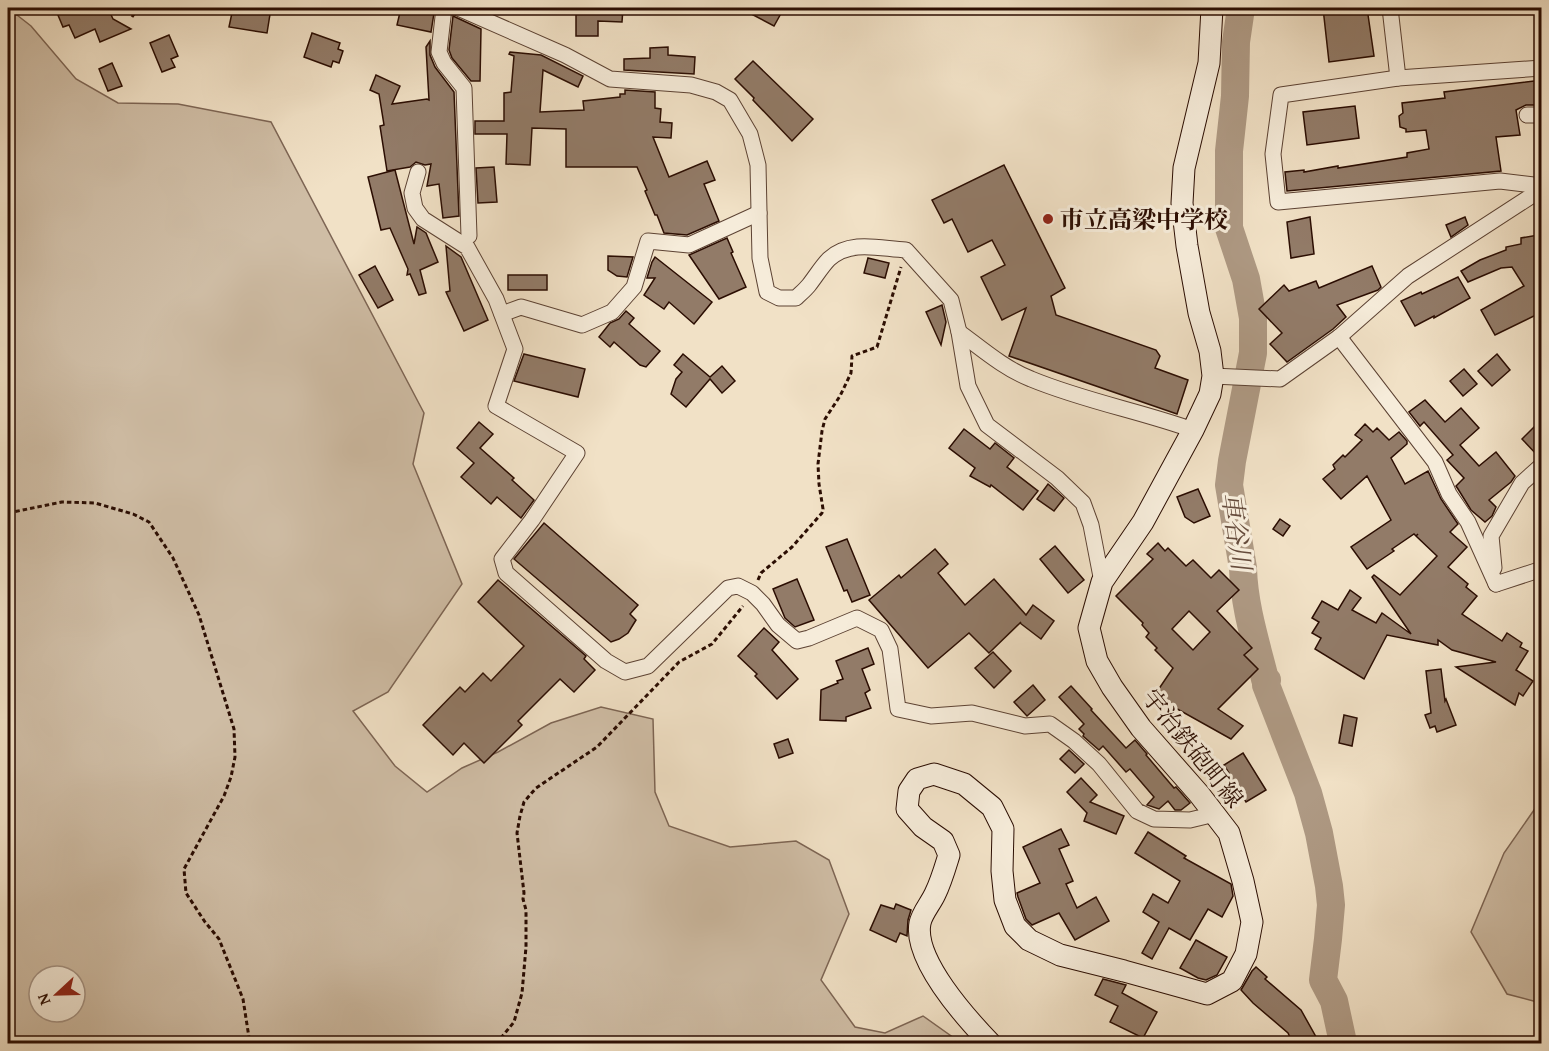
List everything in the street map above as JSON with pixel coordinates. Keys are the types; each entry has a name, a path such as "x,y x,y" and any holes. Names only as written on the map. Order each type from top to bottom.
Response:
{"main road":[{"name":"宇治鉄砲町線","path":"991,1044 969,1021 946,991 922,949 919,935 920,921 936,893 949,855 943,841 923,826 907,809 909,791 917,779 934,774 964,784 992,807 1003,829 1002,871 1005,900 1015,926 1029,940 1060,955 1207,994 1232,981 1245,954 1252,922 1243,881 1228,833 1199,794 1141,728 1112,687 1097,661 1089,628 1102,582 1143,522 1220,376 1210,351 1200,313 1187,246 1182,203 1184,168 1209,63 1212,8"}],"street":[{"path":"444,8 439,52 444,63 464,88 470,236"},
{"path":"458,8 565,55 610,79 691,85 716,92 730,100 750,134 758,165 760,258 767,292 779,298 796,298 808,287 830,258 846,249 876,246 906,250 951,300 968,387 987,425 1057,478 1083,503 1091,525 1102,582"},
{"path":"1390,8 1398,78"},
{"path":"1542,68 1398,78 1281,95 1273,154 1278,201 1500,181 1542,188"},
{"path":"418,172 412,194 415,208 423,219 467,247 496,299 515,349 496,406 578,453 502,559 506,573 606,661 625,672 648,666 728,588 738,586 752,593 778,625 797,641 857,618 881,630 890,649 898,709 931,716 972,713 1024,726 1050,724 1074,741 1099,764 1137,811 1154,819 1190,820 1215,814"},
{"path":"1220,376 1280,379 1339,337 1408,276 1542,188"},
{"path":"502,314 521,307 582,325 612,312 634,287 648,241 689,245 759,213"},
{"path":"958,332 1003,364 1030,379 1193,430"},
{"path":"1339,337 1435,462 1449,494 1468,522 1496,584"},
{"path":"1496,584 1491,536 1522,483 1542,465"},
{"path":"1496,584 1542,569"}],"path":[{"path":"132,18 138,8"},
{"path":"8,513 62,502 95,503 133,514 149,522 173,558 195,605 234,729 235,757 224,796 184,869 186,893 219,939 243,999 250,1044"},
{"path":"496,1044 514,1022 522,993"}],"shaded area":[{"path":"8,8 31,26 76,79 118,103 178,104 271,122 424,413 413,464 462,584 388,692 353,711 395,766 427,792 462,768 498,752 551,723 601,707 653,719 655,792 669,826 730,847 796,841 829,860 849,914 821,980 855,1027 885,1033 923,1016 961,1043 8,1043"},
{"path":"1541,800 1541,1003 1507,994 1471,932 1504,853"}],"building":[{"path":"55,8 108,8 113,19 131,29 100,42 95,29 75,38 69,25 63,27"},
{"path":"233,8 271,8 267,33 229,27"},
{"path":"401,8 434,13 431,32 397,25"},
{"path":"576,8 623,8 622,22 598,21 598,36 576,36"},
{"path":"740,8 784,8 774,26"},
{"path":"1323,8 1367,8 1374,56 1329,62"},
{"path":"453,16 481,29 480,81 471,81 452,58 449,50"},
{"path":"312,33 340,43 338,49 343,51 339,63 333,61 331,67 304,57"},
{"path":"169,35 178,56 171,59 175,67 162,72 150,43"},
{"path":"430,41 430,55 435,67 454,92 459,216 443,218 439,184 427,186 431,164 416,162 410,167 387,171 380,126 384,125 379,94 370,90 376,75 400,86 392,104 429,100 426,47"},
{"path":"668,47 668,55 695,57 694,74 624,70 624,59 650,58 650,48"},
{"path":"510,52 541,55 583,76 578,87 543,70 540,112 584,110 583,101 620,97 620,94 625,94 625,90 655,92 655,108 661,109 660,122 672,123 671,138 653,137 669,177 707,161 715,180 704,184 719,221 687,235 664,233 637,167 566,167 566,129 532,128 530,165 506,164 507,134 475,134 475,121 504,121 504,93 511,92 514,56 509,54"},
{"path":"753,61 813,119 792,141 735,79"},
{"path":"112,63 122,86 108,91 99,69"},
{"path":"1542,80 1542,105 1526,105 1516,110 1520,135 1496,137 1501,171 1287,191 1285,172 1304,170 1304,172 1338,166 1338,168 1407,157 1407,153 1429,149 1426,130 1406,132 1406,129 1400,127 1399,116 1403,113 1402,103 1445,98 1444,92"},
{"path":"1355,106 1359,138 1307,145 1303,112"},
{"path":"1004,165 1065,288 1051,296 1056,315 1156,350 1160,356 1155,368 1188,380 1177,414 1009,356 1026,308 1002,320 981,277 1005,265 992,240 968,252 952,219 944,223 932,200"},
{"path":"494,167 497,202 478,203 476,168"},
{"path":"395,170 414,244 417,227 426,233 438,262 420,270 426,293 419,295 410,274 407,275 408,269 390,228 381,230 368,177"},
{"path":"1310,217 1314,254 1291,258 1287,222"},
{"path":"1465,217 1468,225 1451,237 1446,225"},
{"path":"1538,235 1542,264 1542,312 1495,335 1481,310 1524,286 1512,267 1501,268 1468,282 1461,271 1480,260 1506,250 1506,247 1521,244 1521,238"},
{"path":"727,238 746,287 719,299 689,255"},
{"path":"446,246 461,257 488,320 464,331 446,292 450,291"},
{"path":"608,256 633,257 627,277 617,276 608,270"},
{"path":"655,257 712,302 694,324 669,302 664,309 644,295 655,278 647,278"},
{"path":"868,258 889,263 885,278 864,273"},
{"path":"375,266 393,300 378,308 359,275"},
{"path":"1372,266 1381,287 1337,305 1346,317 1333,329 1287,362 1270,344 1282,333 1259,309 1284,285 1289,291 1316,281 1319,288"},
{"path":"508,275 547,275 547,290 508,290"},
{"path":"1458,277 1470,298 1415,326 1401,301"},
{"path":"942,305 946,322 941,345 926,312"},
{"path":"626,311 634,318 629,324 660,351 646,367 640,365 614,342 610,347 599,337 610,323 619,319"},
{"path":"524,354 585,369 578,397 514,381"},
{"path":"683,354 710,377 722,366 735,381 722,393 710,379 686,407 671,394 676,379 682,372 674,365"},
{"path":"1497,354 1510,370 1492,386 1478,371"},
{"path":"1464,369 1477,384 1463,396 1450,381"},
{"path":"1425,400 1445,422 1461,408 1479,428 1460,445 1479,466 1496,452 1515,476 1489,500 1496,507 1492,516 1485,522 1471,510 1456,486 1464,478 1447,460 1453,455 1424,422 1420,426 1409,412"},
{"path":"1542,419 1542,455 1538,456 1522,439"},
{"path":"479,422 493,434 480,448 514,478 512,480 534,500 521,518 497,497 491,504 461,477 474,463 457,448"},
{"path":"1365,424 1373,432 1377,428 1389,440 1399,432 1407,444 1391,458 1405,484 1428,471 1441,499 1458,524 1450,532 1467,547 1448,567 1468,584 1466,587 1477,596 1462,614 1502,641 1507,633 1522,643 1520,647 1528,651 1516,670 1533,681 1523,696 1519,693 1515,705 1456,667 1496,662 1452,650 1438,640 1438,645 1387,635 1364,679 1315,649 1321,638 1312,633 1319,622 1312,618 1322,601 1338,610 1350,590 1361,598 1352,610 1376,623 1382,613 1411,634 1372,577 1374,575 1400,595 1437,556 1414,534 1367,569 1351,547 1391,520 1367,476 1341,499 1323,479 1335,469 1333,465 1343,455 1345,457 1362,440 1355,435"},
{"path":"964,429 990,449 995,443 1014,458 1007,467 1038,491 1023,510 991,485 990,487 970,476 975,468 949,448"},
{"path":"1048,484 1064,498 1054,511 1037,499"},
{"path":"1198,489 1210,516 1194,523 1185,517 1177,497"},
{"path":"1280,519 1290,526 1283,536 1273,529"},
{"path":"544,523 638,605 630,614 636,620 628,633 611,642 514,559"},
{"path":"847,539 870,595 852,602 847,590 844,591 826,547"},
{"path":"1158,543 1165,551 1168,548 1186,566 1193,560 1211,578 1219,570 1239,590 1217,611 1252,648 1244,655 1258,669 1218,709 1243,726 1231,739 1154,696 1173,668 1146,637 1149,633 1142,625 1143,623 1116,596 1153,559 1147,554","holes":["1189,611 1210,632 1193,650 1172,629"]},
{"path":"1055,546 1084,580 1068,593 1040,559"},
{"path":"935,549 948,564 938,573 965,605 994,579 1026,615 1033,605 1054,621 1041,639 1021,622 989,653 969,633 928,668 869,600 899,575 901,578"},
{"path":"797,579 814,620 795,627 785,618 773,589"},
{"path":"498,580 586,656 584,659 595,670 574,692 560,679 518,721 522,725 484,763 464,743 453,755 423,725 460,687 465,692 483,673 491,681 524,646 478,602"},
{"path":"764,628 779,642 772,650 798,679 777,699 755,676 757,674 738,656"},
{"path":"868,648 874,664 862,669 870,690 865,693 871,708 846,717 846,721 820,720 821,690 843,679 836,661"},
{"path":"993,652 1011,671 994,688 975,668"},
{"path":"1441,669 1445,701 1446,699 1456,725 1437,732 1435,726 1430,728 1425,715 1431,713 1426,671"},
{"path":"1033,685 1045,700 1027,716 1014,702"},
{"path":"1071,686 1126,748 1135,740 1174,788 1176,787 1190,803 1181,810 1175,810 1168,801 1159,809 1147,805 1154,797 1130,769 1126,772 1103,746 1099,750 1083,736 1084,734 1079,729 1084,724 1059,697"},
{"path":"1344,715 1357,718 1352,746 1339,743"},
{"path":"788,739 793,753 779,758 774,744"},
{"path":"1069,750 1084,764 1075,773 1060,759"},
{"path":"1243,753 1266,790 1246,802 1224,765"},
{"path":"1081,778 1097,795 1090,802 1124,816 1116,834 1084,821 1087,813 1067,792"},
{"path":"1061,829 1069,845 1059,849 1073,881 1066,884 1077,908 1096,897 1109,921 1075,940 1059,913 1032,925 1026,919 1017,893 1040,883 1023,847"},
{"path":"1148,832 1186,856 1184,858 1231,884 1233,896 1222,917 1208,909 1190,940 1169,928 1152,959 1142,953 1159,922 1143,912 1153,894 1168,903 1180,881 1135,853"},
{"path":"896,904 911,910 907,936 900,933 896,942 870,930 881,905 894,909"},
{"path":"1196,940 1227,957 1217,975 1206,980 1180,968"},
{"path":"1256,967 1267,977 1265,979 1301,1010 1320,1044 1293,1044 1288,1033 1241,990"},
{"path":"1103,979 1126,985 1122,993 1157,1012 1143,1038 1110,1022 1118,1006 1095,995"}],"waterway":[{"name":"車谷川","path":"1241,8 1236,42 1235,96 1229,151 1229,228 1246,279 1253,318 1253,353 1229,485 1248,610 1267,680 1266,685 1308,793 1319,833 1331,905 1323,980 1334,1001 1342,1044"}],"place":[{"name":"市立高梁中学校","path":"1048,219"}]}
